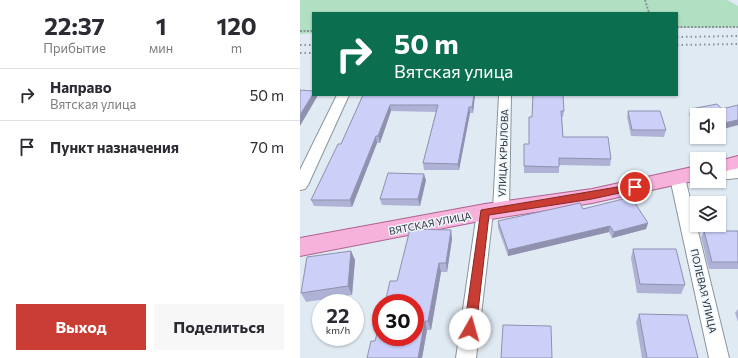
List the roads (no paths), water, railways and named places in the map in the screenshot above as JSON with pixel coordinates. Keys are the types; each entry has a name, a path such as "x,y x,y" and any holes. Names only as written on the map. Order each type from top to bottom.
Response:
{"main road":[{"path":"726,165 738,162"},
{"name":"ВЯТСКАЯ УЛИЦА","path":"300,247 493,211 592,196 687,177"}],"street":[{"path":"300,185 343,96"},
{"name":"УЛИЦА КРЫЛОВА","path":"466,358 493,211 505,96"},
{"path":"726,174 738,173"},
{"name":"ПОЛЕВАЯ УЛИЦА","path":"687,177 719,358"}],"railway":[{"path":"678,37 738,36"},
{"path":"678,45 738,44"},
{"path":"300,45 312,45"},
{"path":"300,53 312,53"}]}
